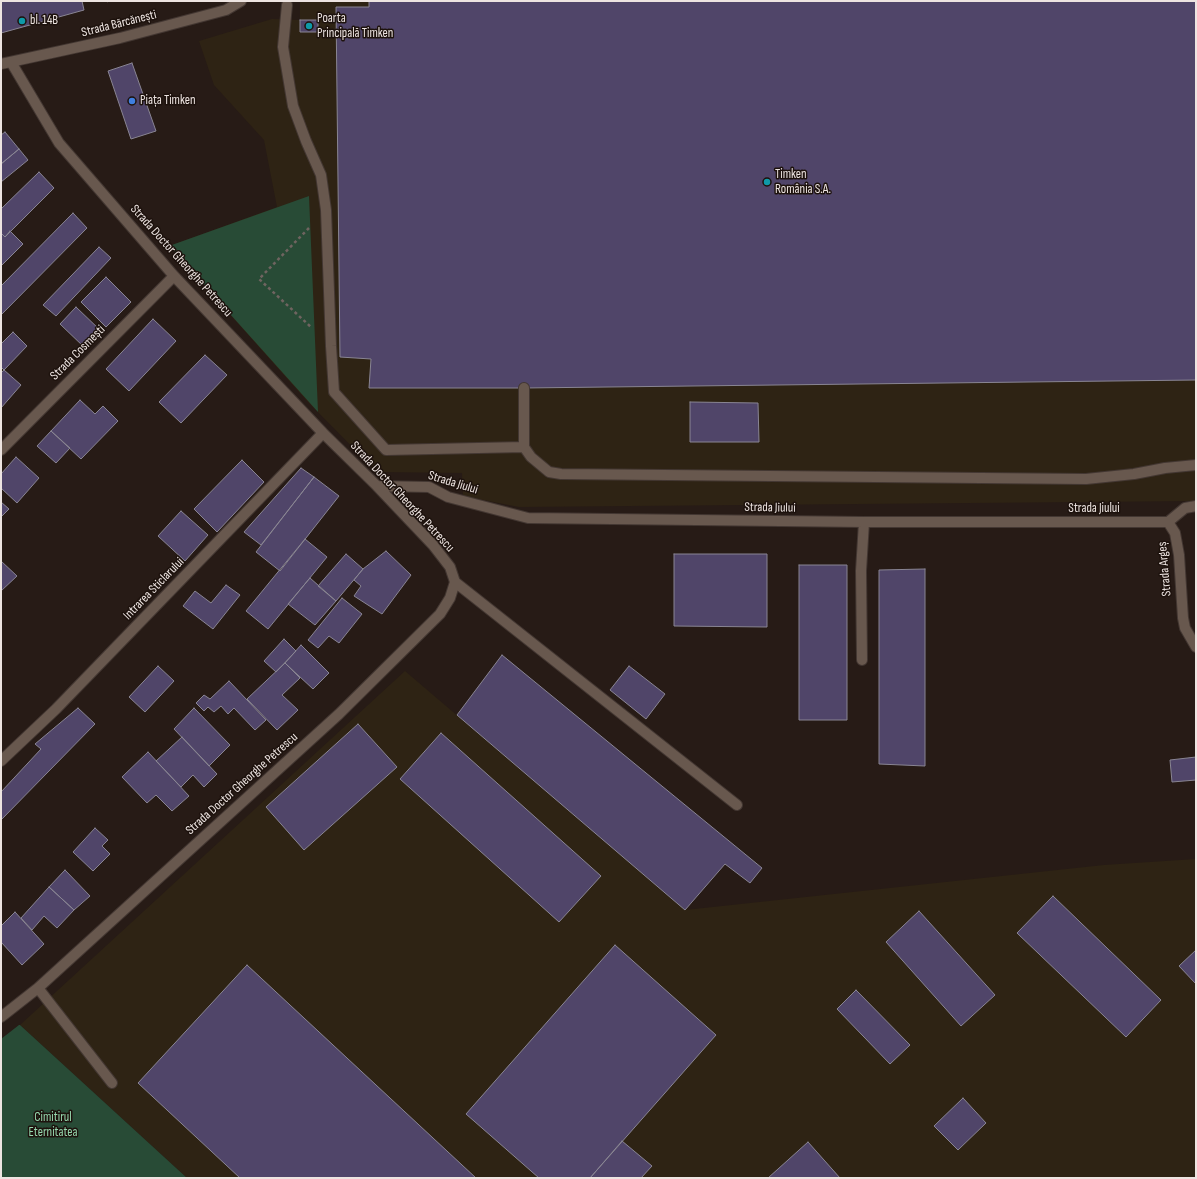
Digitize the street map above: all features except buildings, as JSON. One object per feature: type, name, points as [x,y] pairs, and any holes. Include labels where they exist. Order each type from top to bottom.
[{"type":"street","name":"Strada Bărcănești","points":[[6,63],[120,38],[226,10],[240,1]]},
{"type":"street","points":[[286,2],[283,47],[293,106],[321,175],[326,210],[334,392],[386,450],[524,447]]},
{"type":"street","name":"Strada Doctor Gheorghe Petrescu","points":[[1,1017],[38,988],[339,714],[440,614],[450,598],[455,582],[450,567],[433,545],[377,486],[323,433],[174,276],[59,143],[6,63]]},
{"type":"street","name":"Strada Cosmești","points":[[1,450],[174,276]]},
{"type":"street","points":[[524,388],[524,447],[531,457],[549,472],[561,474],[1086,479],[1196,465]]},
{"type":"street","name":"Intrarea Sticlarului","points":[[1,761],[56,709],[323,433]]},
{"type":"street","name":"Strada Jiului","points":[[377,486],[429,487],[448,496],[528,518],[864,522],[1168,522]]},
{"type":"street","points":[[1168,522],[1185,508],[1196,506]]},
{"type":"street","points":[[862,660],[861,571],[864,522]]},
{"type":"street","name":"Strada Argeș","points":[[1168,522],[1175,533],[1179,555],[1185,628],[1196,647]]},
{"type":"street","points":[[455,582],[737,805]]},
{"type":"street","points":[[38,988],[112,1083]]},
{"type":"path","points":[[326,210],[259,279],[331,346]]},
{"type":"shaded area","name":"Timken România S.A.","points":[[300,1],[1196,1],[1196,501],[519,507],[463,496],[462,473],[377,472],[307,401],[169,246],[277,207],[264,140],[214,85],[199,41],[272,19],[300,20]]},
{"type":"shaded area","points":[[405,671],[685,910],[1104,865],[1196,859],[1196,1178],[187,1178],[20,1025]]},
{"type":"green space","points":[[309,196],[318,412],[169,246]]},
{"type":"green space","name":"Cimitirul Eternitatea","points":[[19,1025],[187,1178],[1,1178],[1,1039]]},
{"type":"place","name":"bl. 14B","points":[[22,21]]},
{"type":"place","name":"Poarta Principală Timken","points":[[309,26]]},
{"type":"place","name":"Piața Timken","points":[[132,101]]},
{"type":"place","name":"Timken România S.A.","points":[[767,182]]}]
